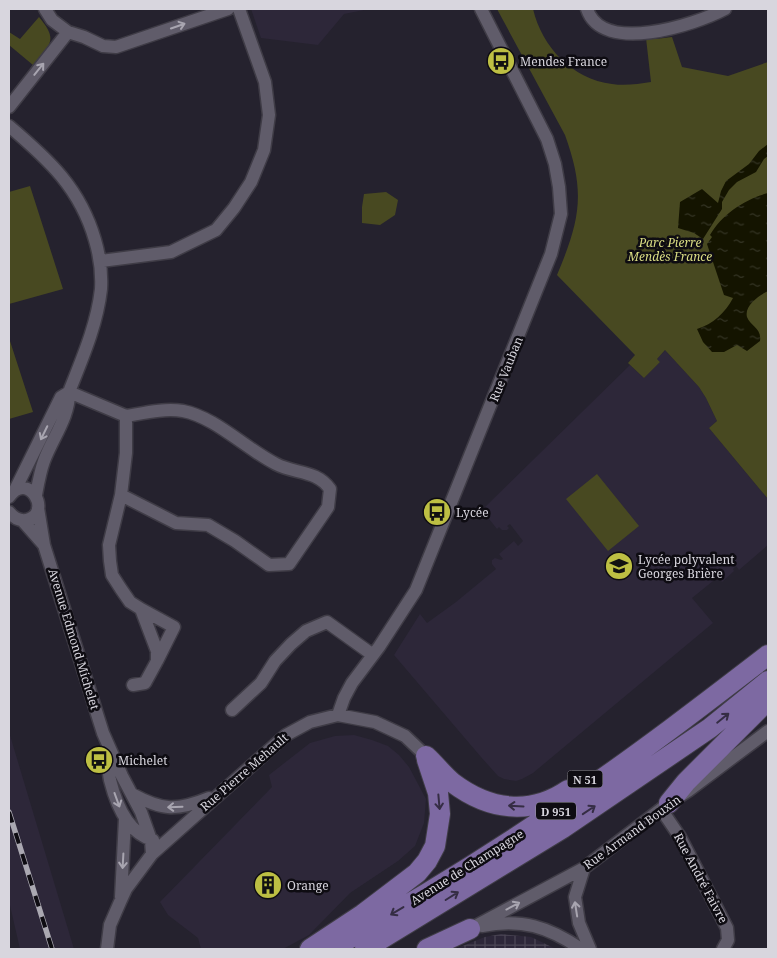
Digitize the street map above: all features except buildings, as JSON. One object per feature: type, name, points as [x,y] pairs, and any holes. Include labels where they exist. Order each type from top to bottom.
[{"type":"main road","name":"Avenue de Champagne","points":[[332,949],[441,884],[571,800],[768,654]]},
{"type":"main road","name":"N 51","points":[[426,756],[452,782],[472,795],[488,802],[529,807],[564,793],[738,678]]},
{"type":"main road","name":"Avenue de Champagne","points":[[365,949],[563,828],[710,728],[768,681]]},
{"type":"main road","points":[[665,806],[686,782],[768,700]]},
{"type":"main road","points":[[310,949],[410,879],[427,861],[435,846],[440,814],[438,793],[426,756]]},
{"type":"main road","points":[[427,949],[470,929]]},
{"type":"street","points":[[45,9],[52,20],[68,32],[103,46],[116,47],[228,9]]},
{"type":"street","points":[[101,260],[172,252],[216,230],[234,208],[251,182],[264,150],[269,115],[264,82],[239,9]]},
{"type":"street","name":"Rue Vauban","points":[[338,715],[352,683],[405,608],[425,571],[551,254],[561,214],[555,164],[547,140],[481,9]]},
{"type":"street","points":[[587,9],[594,21],[610,31],[625,33],[665,31],[711,16],[725,9]]},
{"type":"street","points":[[9,107],[68,32]]},
{"type":"street","points":[[9,126],[33,146],[62,176],[81,202],[92,228],[101,260],[101,290],[93,326],[69,392],[69,400],[64,416],[44,462],[36,495],[24,488],[11,493]]},
{"type":"street","points":[[69,392],[126,416],[152,411],[183,411],[211,422],[250,450],[278,466],[312,474],[325,481],[330,489],[328,507],[289,564],[269,565],[235,541],[208,526],[176,523],[121,495]]},
{"type":"street","points":[[11,493],[61,398],[69,392]]},
{"type":"street","points":[[126,416],[126,453],[121,495],[109,545],[112,575],[130,602],[174,627],[145,683],[133,685]]},
{"type":"street","name":"Avenue Edmond Michelet","points":[[36,495],[44,545],[103,734]]},
{"type":"street","points":[[13,516],[32,517],[38,508]]},
{"type":"street","name":"Avenue Edmond Michelet","points":[[13,516],[44,545]]},
{"type":"street","points":[[141,609],[157,651],[157,661]]},
{"type":"street","points":[[232,710],[261,683],[275,661],[292,644],[306,632],[327,622],[373,655]]},
{"type":"street","name":"Rue Pierre Mehault","points":[[120,902],[126,889],[152,854],[286,735],[310,722],[338,715],[375,722],[405,736],[426,756]]},
{"type":"street","name":"Rue Armand Bouxin","points":[[470,929],[584,868],[768,731]]},
{"type":"street","points":[[103,734],[141,812],[151,840],[152,854]]},
{"type":"street","points":[[103,734],[110,780],[125,819],[128,824],[145,838],[165,842]]},
{"type":"street","points":[[132,794],[146,802],[164,807],[179,808],[218,794]]},
{"type":"street","name":"Rue André Faivre","points":[[665,806],[727,928],[728,940],[723,949]]},
{"type":"street","points":[[107,949],[110,925],[120,902],[125,819]]},
{"type":"street","points":[[584,868],[574,897],[579,923],[590,949]]},
{"type":"street","points":[[470,929],[492,924],[515,922],[549,930],[581,949]]},
{"type":"shaded area","points":[[251,9],[369,9],[344,14],[318,45],[261,38]]},
{"type":"shaded area","name":"Lycée polyvalent Georges Brière","points":[[665,350],[699,387],[706,398],[717,421],[709,428],[768,499],[768,545],[739,570],[736,566],[733,569],[734,571],[722,582],[718,577],[692,598],[713,623],[533,773],[516,781],[504,779],[498,776],[481,757],[394,655],[420,614],[427,623],[496,569],[492,564],[492,560],[495,558],[503,559],[499,554],[514,541],[518,546],[523,541],[510,524],[507,526],[509,528],[507,530],[502,530],[499,527],[497,529],[482,510],[630,365],[644,378],[660,362],[657,359]]},
{"type":"shaded area","points":[[9,732],[74,949],[20,949],[9,901]]},
{"type":"shaded area","points":[[354,735],[388,746],[409,767],[426,799],[424,823],[415,846],[398,861],[350,893],[309,935],[283,949],[201,949],[198,938],[168,915],[160,902],[272,787],[269,775],[310,743],[335,736]]},
{"type":"shaded area","points":[[501,934],[531,937],[556,949],[455,949],[485,937]]},
{"type":"green space","name":"Parc Pierre Mendès France","points":[[497,9],[533,9],[537,23],[544,36],[551,48],[561,59],[584,76],[612,84],[627,85],[651,82],[646,38],[672,37],[682,67],[728,76],[768,62],[768,499],[709,428],[717,421],[706,398],[699,387],[665,350],[657,359],[660,362],[644,378],[628,363],[635,355],[557,275],[571,238],[578,206],[578,190],[572,155],[565,135]]},
{"type":"green space","points":[[39,17],[49,32],[50,42],[33,65],[9,45],[9,32],[20,39]]},
{"type":"green space","points":[[30,186],[63,289],[9,304],[9,192]]},
{"type":"green space","points":[[386,192],[398,200],[395,215],[380,225],[362,223],[364,194]]},
{"type":"green space","points":[[9,338],[33,412],[9,419]]},
{"type":"green space","points":[[597,474],[639,526],[608,551],[566,499]]},
{"type":"water","points":[[768,144],[768,156],[756,172],[737,182],[729,190],[722,202],[722,209],[703,239],[694,233],[678,228],[680,202],[702,189],[718,203],[726,181],[749,164],[759,151]]},
{"type":"water","points":[[768,193],[768,291],[753,301],[747,313],[747,317],[758,330],[760,341],[747,351],[737,345],[724,352],[712,352],[703,342],[697,329],[718,317],[733,298],[724,295],[707,244],[712,237],[710,235],[721,220],[735,208],[751,199]]},
{"type":"railway","points":[[9,812],[52,949]]},
{"type":"place","name":"Mendes France","points":[[501,61]]},
{"type":"place","name":"Lycée","points":[[437,512]]},
{"type":"place","name":"Lycée polyvalent Georges Brière","points":[[619,566]]},
{"type":"place","name":"Michelet","points":[[99,760]]},
{"type":"place","name":"Orange","points":[[268,885]]}]
